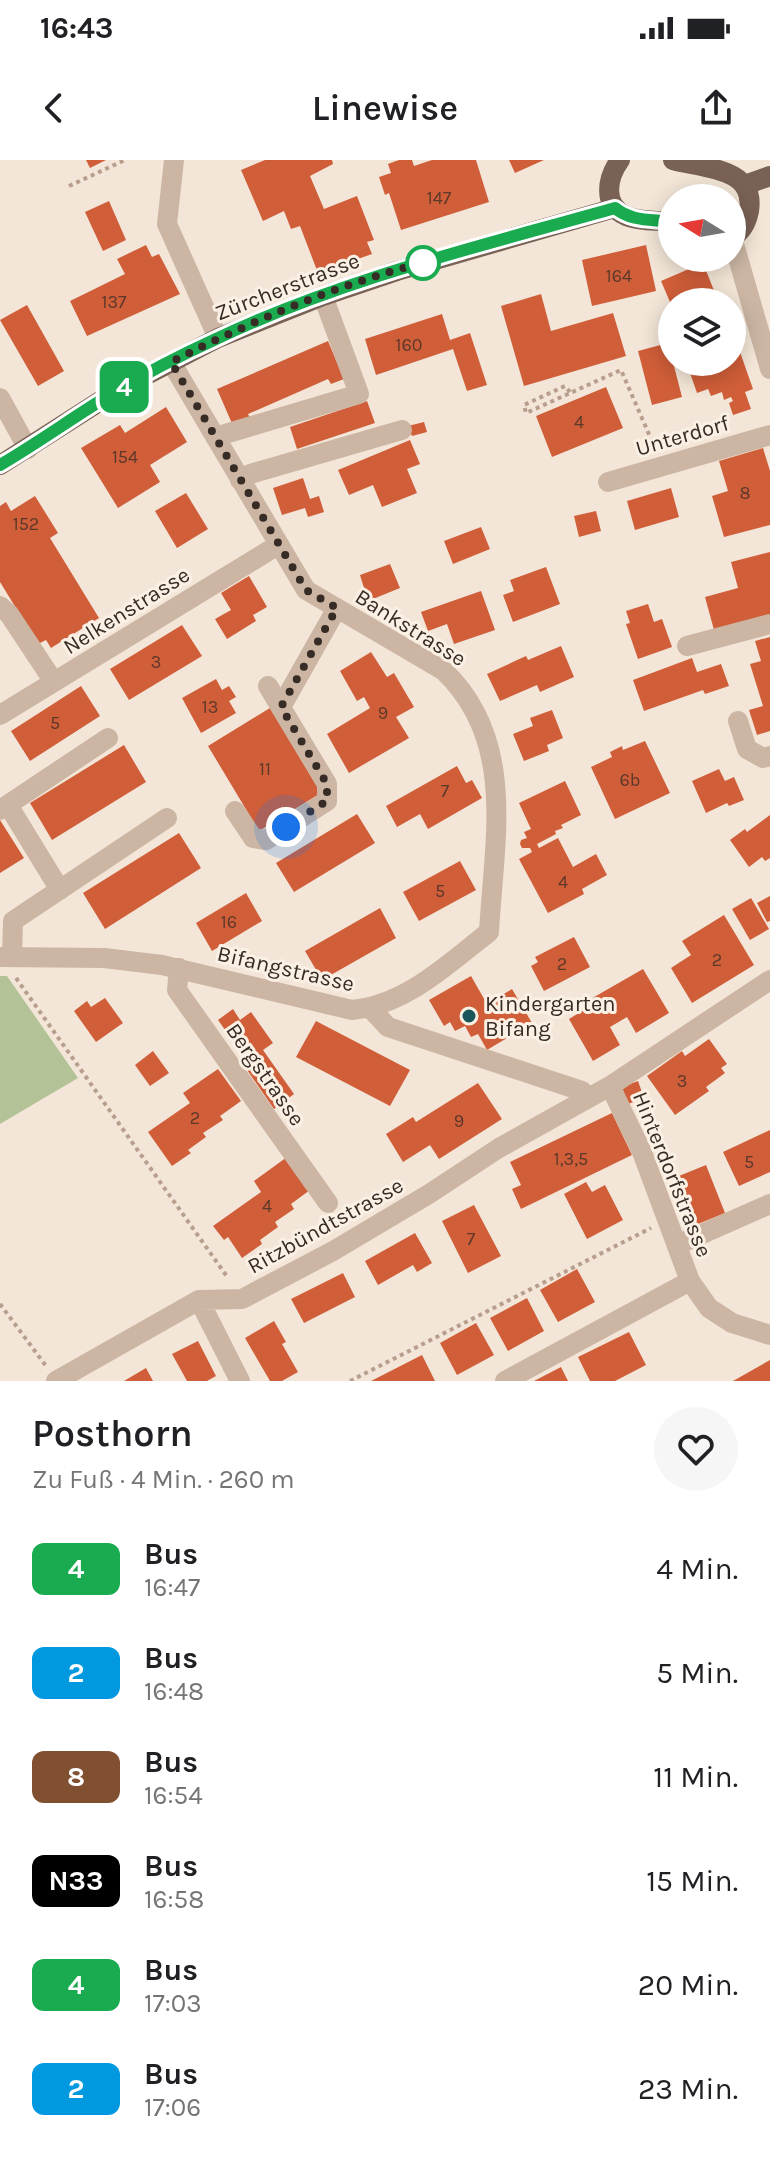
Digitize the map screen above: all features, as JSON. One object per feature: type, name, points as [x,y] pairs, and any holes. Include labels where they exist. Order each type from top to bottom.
[{"type":"main road","points":[[620,160],[615,167],[609,199],[625,216],[658,221]]},
{"type":"main road","points":[[673,160],[729,172],[744,184]]},
{"type":"main road","points":[[746,185],[770,176]]},
{"type":"main road","points":[[746,187],[750,196],[746,220]]},
{"type":"main road","name":"Zürcherstrasse","points":[[0,465],[116,391],[218,338],[323,296],[449,255],[615,208]]},
{"type":"street","points":[[174,160],[167,224],[218,338]]},
{"type":"street","points":[[742,272],[770,369]]},
{"type":"street","points":[[215,437],[359,394],[323,296]]},
{"type":"street","name":"Bankstrasse","points":[[171,362],[306,590],[444,671],[463,689],[491,748],[497,785],[489,932],[433,976],[390,1001],[370,1008]]},
{"type":"street","points":[[0,398],[28,449]]},
{"type":"street","points":[[240,480],[250,474],[402,430]]},
{"type":"street","name":"Unterdorf","points":[[608,482],[770,435]]},
{"type":"street","name":"Nelkenstrasse","points":[[0,715],[278,545]]},
{"type":"street","points":[[0,606],[9,614],[54,682]]},
{"type":"street","points":[[281,707],[337,608]]},
{"type":"street","points":[[687,646],[770,624]]},
{"type":"street","points":[[235,811],[253,838],[266,840],[327,801],[327,784],[268,686]]},
{"type":"street","points":[[738,721],[747,749],[763,758],[770,756]]},
{"type":"street","points":[[60,890],[4,808],[108,738]]},
{"type":"street","points":[[6,957],[13,921],[167,818]]},
{"type":"street","name":"Bifangstrasse","points":[[6,957],[104,958],[179,968],[331,1006],[352,1010],[370,1008],[388,1027],[582,1091],[587,1099]]},
{"type":"street","name":"Bergstrasse","points":[[179,968],[177,990],[328,1203]]},
{"type":"street","points":[[610,1086],[770,980]]},
{"type":"street","name":"Ritzbündtstrasse","points":[[56,1381],[199,1300],[242,1299],[333,1251],[499,1148],[610,1086]]},
{"type":"street","name":"Hinterdorfstrasse","points":[[610,1086],[642,1152],[690,1281],[709,1308],[720,1316],[770,1335]]},
{"type":"street","points":[[677,1245],[770,1204]]},
{"type":"street","name":"Hinterdorfstrasse","points":[[505,1381],[690,1281]]},
{"type":"street","points":[[199,1300],[240,1381]]},
{"type":"path","points":[[69,186],[125,160]]},
{"type":"path","points":[[570,392],[565,386],[524,405],[526,413],[621,370],[660,465]]},
{"type":"path","points":[[6,957],[13,973],[242,1299]]},
{"type":"path","points":[[350,1381],[668,1219]]},
{"type":"path","points":[[0,1304],[56,1381]]},
{"type":"green space","points":[[0,976],[7,976],[78,1078],[0,1124]]},
{"type":"building","points":[[86,160],[106,160],[90,168]]},
{"type":"building","points":[[265,160],[332,160],[333,164],[310,176],[324,209],[357,196],[374,240],[367,242],[372,254],[318,273],[300,226],[291,229],[284,211],[263,221],[241,170]]},
{"type":"building","points":[[412,160],[414,166],[432,160],[476,160],[489,202],[401,230],[389,193],[385,195],[379,177],[391,173],[388,164]]},
{"type":"building","points":[[509,160],[544,160],[515,173]]},
{"type":"building","points":[[109,201],[126,240],[103,251],[85,212]]},
{"type":"building","points":[[146,245],[152,257],[159,254],[180,294],[87,336],[70,301],[125,274],[117,259]]},
{"type":"building","points":[[646,245],[656,291],[592,306],[582,260]]},
{"type":"building","points":[[682,272],[707,272],[713,288],[664,288],[661,281]]},
{"type":"building","points":[[541,294],[551,331],[613,313],[626,356],[524,386],[501,306]]},
{"type":"building","points":[[27,305],[64,371],[38,386],[0,320]]},
{"type":"building","points":[[442,314],[450,340],[470,333],[487,385],[467,391],[453,349],[376,375],[365,339]]},
{"type":"building","points":[[328,341],[344,379],[331,384],[328,379],[248,414],[251,420],[234,428],[217,389]]},
{"type":"building","points":[[658,346],[658,376],[677,376],[682,397],[652,405],[638,351]]},
{"type":"building","points":[[746,369],[753,389],[745,392],[751,409],[733,415],[729,403],[733,401],[731,397],[724,400],[722,392],[711,396],[708,389],[697,393],[691,376],[746,376]]},
{"type":"building","points":[[606,387],[623,428],[552,457],[536,416]]},
{"type":"building","points":[[367,401],[375,423],[297,449],[290,427]]},
{"type":"building","points":[[166,407],[187,442],[150,465],[160,482],[118,508],[81,448],[120,425],[125,433]]},
{"type":"building","points":[[424,422],[427,432],[412,436],[408,426]]},
{"type":"building","points":[[410,440],[420,464],[407,469],[417,493],[382,507],[373,485],[349,495],[338,470]]},
{"type":"building","points":[[763,448],[770,471],[770,525],[724,537],[712,496],[728,491],[719,461]]},
{"type":"building","points":[[303,478],[310,499],[319,496],[324,512],[308,517],[305,508],[282,515],[273,488]]},
{"type":"building","points":[[671,488],[679,517],[635,530],[627,501]]},
{"type":"building","points":[[186,493],[208,529],[177,548],[155,511]]},
{"type":"building","points":[[35,496],[58,533],[50,538],[99,618],[51,648],[46,640],[38,644],[0,582],[0,506],[6,502],[11,511]]},
{"type":"building","points":[[596,511],[601,531],[579,537],[574,516]]},
{"type":"building","points":[[481,527],[490,549],[453,564],[444,541]]},
{"type":"building","points":[[770,552],[770,623],[714,630],[705,597],[738,588],[731,562]]},
{"type":"building","points":[[390,564],[400,588],[368,601],[360,575]]},
{"type":"building","points":[[546,567],[560,604],[513,622],[503,595],[514,591],[510,580]]},
{"type":"building","points":[[249,576],[267,607],[253,615],[256,621],[227,639],[215,619],[231,610],[221,593]]},
{"type":"building","points":[[481,591],[495,630],[454,644],[447,624],[428,631],[421,612]]},
{"type":"building","points":[[648,604],[654,622],[662,619],[672,647],[638,659],[626,624],[630,623],[626,611]]},
{"type":"building","points":[[182,625],[202,656],[129,700],[110,669]]},
{"type":"building","points":[[770,637],[770,731],[757,735],[749,710],[763,706],[750,664],[761,661],[755,641]]},
{"type":"building","points":[[561,646],[574,677],[540,692],[537,685],[500,701],[487,674],[526,656],[528,660]]},
{"type":"building","points":[[371,652],[387,677],[394,673],[414,707],[396,717],[409,738],[349,773],[327,734],[370,708],[364,697],[357,701],[340,671]]},
{"type":"building","points":[[692,658],[697,672],[721,664],[729,686],[705,694],[703,690],[644,711],[633,680]]},
{"type":"building","points":[[216,679],[222,690],[229,686],[236,697],[229,701],[236,713],[201,733],[182,698]]},
{"type":"building","points":[[81,686],[100,716],[30,761],[11,731]]},
{"type":"building","points":[[270,708],[321,793],[259,831],[208,746]]},
{"type":"building","points":[[552,710],[563,738],[547,745],[549,751],[524,761],[513,734],[533,726],[530,718]]},
{"type":"building","points":[[645,741],[670,793],[615,819],[591,767],[612,757],[610,752],[622,746],[623,750]]},
{"type":"building","points":[[124,745],[146,782],[52,840],[30,803]]},
{"type":"building","points":[[457,766],[466,783],[472,780],[482,798],[428,829],[420,814],[397,827],[386,806]]},
{"type":"building","points":[[719,769],[725,781],[734,777],[744,800],[729,806],[727,803],[706,813],[692,781]]},
{"type":"building","points":[[565,781],[581,815],[561,825],[563,828],[555,831],[556,834],[537,844],[539,848],[558,838],[573,867],[596,854],[607,875],[582,889],[584,894],[548,913],[519,859],[532,852],[520,844],[527,838],[524,832],[531,829],[519,803]]},
{"type":"building","points":[[357,814],[375,843],[294,892],[276,863]]},
{"type":"building","points":[[770,815],[770,858],[765,861],[762,857],[749,867],[730,840]]},
{"type":"building","points":[[0,820],[24,858],[0,873]]},
{"type":"building","points":[[179,833],[201,868],[105,929],[83,893]]},
{"type":"building","points":[[460,861],[476,890],[419,921],[403,892]]},
{"type":"building","points":[[246,893],[262,921],[212,951],[196,923]]},
{"type":"building","points":[[770,896],[770,921],[767,922],[757,903]]},
{"type":"building","points":[[751,898],[769,929],[750,940],[732,909]]},
{"type":"building","points":[[380,908],[396,938],[322,980],[305,951]]},
{"type":"building","points":[[724,915],[754,965],[692,1003],[671,968],[691,955],[682,941]]},
{"type":"building","points":[[574,937],[590,967],[544,991],[531,966],[538,962],[535,957]]},
{"type":"building","points":[[643,969],[669,1013],[636,1033],[627,1017],[610,1027],[620,1045],[593,1061],[569,1019],[592,1005],[589,1000]]},
{"type":"building","points":[[471,976],[487,1004],[512,989],[532,1023],[487,1050],[478,1034],[471,1037],[465,1026],[455,1031],[450,1022],[444,1026],[429,1000]]},
{"type":"building","points":[[105,998],[123,1023],[96,1042],[74,1011],[87,1001],[91,1007]]},
{"type":"building","points":[[233,1009],[240,1020],[251,1012],[273,1043],[263,1050],[294,1094],[274,1109],[245,1067],[249,1064],[218,1020]]},
{"type":"building","points":[[316,1021],[410,1070],[390,1106],[296,1057]]},
{"type":"building","points":[[709,1039],[727,1064],[721,1068],[725,1073],[706,1087],[709,1091],[675,1115],[647,1076],[682,1051],[685,1056]]},
{"type":"building","points":[[153,1051],[169,1073],[150,1086],[135,1065]]},
{"type":"building","points":[[218,1069],[241,1101],[220,1116],[223,1120],[203,1133],[206,1137],[188,1150],[191,1153],[172,1166],[148,1132],[190,1103],[183,1093]]},
{"type":"building","points":[[638,1081],[644,1098],[628,1104],[622,1087]]},
{"type":"building","points":[[478,1083],[502,1119],[439,1159],[430,1145],[403,1162],[386,1134],[413,1117],[416,1122]]},
{"type":"building","points":[[612,1113],[632,1155],[521,1209],[512,1189],[521,1185],[510,1162]]},
{"type":"building","points":[[770,1130],[770,1172],[739,1186],[723,1152]]},
{"type":"building","points":[[287,1157],[310,1190],[291,1204],[294,1209],[275,1222],[278,1227],[260,1240],[262,1244],[242,1258],[228,1237],[224,1240],[213,1226],[261,1192],[254,1181]]},
{"type":"building","points":[[706,1165],[725,1213],[693,1226],[674,1178]]},
{"type":"building","points":[[586,1182],[592,1192],[605,1185],[623,1220],[587,1239],[564,1194]]},
{"type":"building","points":[[474,1205],[501,1256],[468,1273],[442,1221]]},
{"type":"building","points":[[415,1233],[432,1263],[417,1272],[413,1265],[378,1285],[365,1261]]},
{"type":"building","points":[[577,1269],[595,1302],[558,1322],[540,1290]]},
{"type":"building","points":[[343,1273],[355,1297],[304,1323],[291,1299]]},
{"type":"building","points":[[527,1298],[544,1331],[508,1351],[490,1318]]},
{"type":"building","points":[[274,1321],[286,1342],[282,1344],[298,1372],[282,1381],[270,1381],[245,1338]]},
{"type":"building","points":[[476,1323],[494,1355],[457,1375],[440,1343]]},
{"type":"building","points":[[629,1332],[646,1365],[615,1381],[590,1381],[578,1357]]},
{"type":"building","points":[[198,1341],[216,1376],[207,1381],[187,1381],[172,1354]]},
{"type":"building","points":[[422,1355],[435,1381],[371,1381]]},
{"type":"building","points":[[770,1360],[770,1381],[733,1381]]},
{"type":"building","points":[[561,1367],[568,1381],[534,1381]]},
{"type":"building","points":[[146,1368],[153,1381],[124,1381]]},
{"type":"bus line","name":"4","points":[[0,465],[116,391],[171,362],[218,338],[323,296],[481,245],[615,208],[625,216],[658,221]]},
{"type":"place","name":"Kindergarten Bifang","points":[[469,1016]]},
{"type":"route","points":[[286,827],[327,801],[327,784],[281,707],[337,608],[306,590],[171,362],[218,338],[323,296],[423,263]]}]
